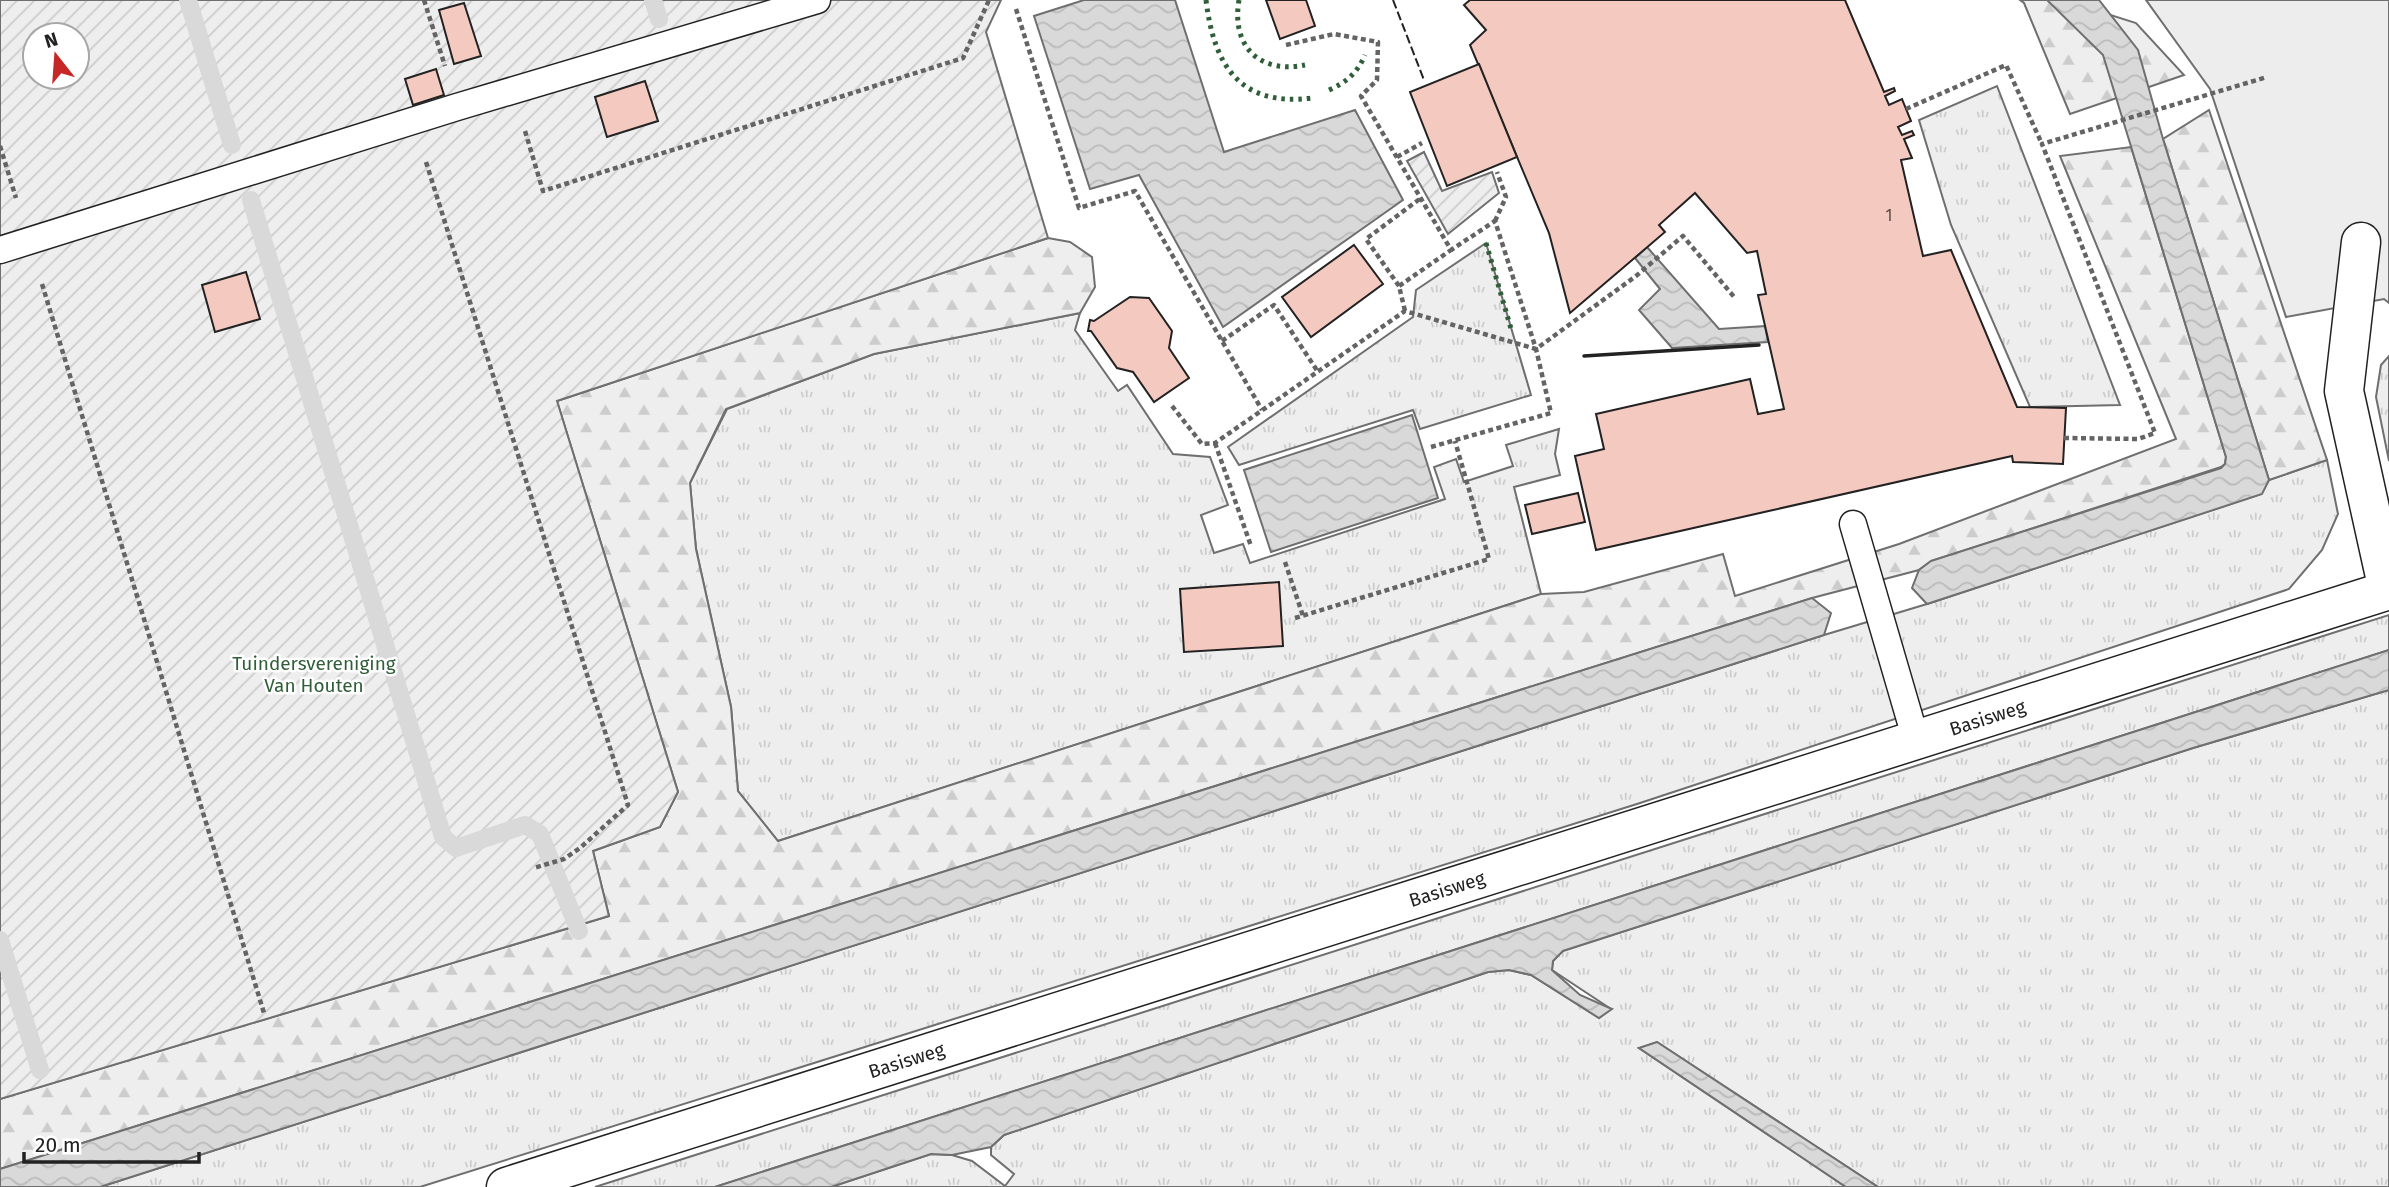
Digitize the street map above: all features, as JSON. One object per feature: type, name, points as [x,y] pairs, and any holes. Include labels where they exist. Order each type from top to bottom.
[{"type":"street","points":[[2361,242],[2344,391],[2388,590]]},
{"type":"street","name":"Basisweg","points":[[506,1187],[2388,590]]},
{"type":"lane","points":[[0,250],[457,107],[817,0]]},
{"type":"lane","points":[[1853,524],[1916,740]]},
{"type":"path","points":[[424,0],[457,107]]},
{"type":"path","points":[[513,90],[543,191],[963,58],[989,0]]},
{"type":"path","points":[[1016,9],[1079,208],[1135,191],[1262,410]]},
{"type":"path","points":[[1286,45],[1334,34],[1378,42],[1377,80],[1361,96],[1451,250]]},
{"type":"path","points":[[1906,110],[2006,65],[2042,144],[2155,433],[2138,439],[2064,438]]},
{"type":"path","points":[[2042,144],[2267,77]]},
{"type":"path","points":[[413,121],[628,805],[564,859],[534,868]]},
{"type":"path","points":[[1397,157],[1422,143]]},
{"type":"path","points":[[0,146],[264,1013]]},
{"type":"path","points":[[1399,286],[1495,221],[1506,197],[1497,172]]},
{"type":"path","points":[[1405,311],[1399,286],[1366,239],[1421,198]]},
{"type":"path","points":[[1431,447],[1551,413],[1536,349],[1495,221]]},
{"type":"path","points":[[1536,349],[1684,236],[1735,298]]},
{"type":"path","points":[[1222,341],[1274,305],[1318,372]]},
{"type":"path","points":[[1405,311],[1536,349]]},
{"type":"path","points":[[1172,406],[1202,444],[1215,443],[1405,311]]},
{"type":"path","points":[[1295,618],[1489,559],[1455,441]]},
{"type":"path","points":[[1215,443],[1251,546]]},
{"type":"path","points":[[1284,562],[1303,616]]},
{"type":"green space","name":"Tuindersvereniging Van Houten","points":[[0,0],[1001,0],[986,32],[1048,238],[557,401],[678,792],[660,827],[593,851],[609,916],[0,1099]]},
{"type":"green space","points":[[2020,0],[2077,0],[2082,6],[2136,23],[2184,75],[2070,114],[2024,3]]},
{"type":"green space","points":[[1997,86],[2120,405],[2030,407],[1951,225],[1919,120]]},
{"type":"green space","points":[[2209,110],[2327,460],[2269,480],[2163,139]]},
{"type":"green space","points":[[2131,147],[2226,457],[2225,464],[2221,467],[1932,561],[1919,570],[1812,598],[0,1169],[0,1099],[609,916],[593,851],[660,827],[678,792],[557,401],[1048,238],[1070,242],[1092,257],[1095,287],[1080,313],[874,354],[726,409],[690,483],[696,549],[731,707],[738,791],[778,841],[1541,594],[1584,592],[1723,554],[1735,596],[1899,544],[2176,439],[2060,156]]},
{"type":"green space","points":[[1424,152],[1442,191],[1492,172],[1499,193],[1448,234],[1407,161]]},
{"type":"green space","points":[[1486,243],[1531,395],[1420,429],[1413,410],[1239,465],[1228,447],[1413,317],[1416,290]]},
{"type":"green space","points":[[1080,313],[1075,330],[1118,391],[1127,385],[1173,454],[1210,457],[1228,505],[1201,515],[1214,553],[1243,544],[1250,563],[1445,499],[1434,467],[1456,459],[1464,482],[1513,466],[1506,445],[1559,429],[1555,454],[1560,475],[1514,487],[1541,594],[778,841],[738,791],[731,707],[696,549],[690,483],[727,409],[874,354]]},
{"type":"green space","points":[[2389,356],[2389,461],[2376,397],[2381,365]]},
{"type":"green space","points":[[2327,460],[2338,514],[2322,550],[2289,589],[1637,804],[420,1187],[100,1187],[1927,604],[2261,494],[2269,480]]},
{"type":"green space","points":[[2389,615],[2389,650],[715,1187],[595,1187]]},
{"type":"green space","points":[[2389,690],[2389,1187],[1878,1187],[1657,1042],[1639,1048],[1846,1187],[831,1187],[931,1154],[952,1155],[972,1161],[1005,1186],[1014,1174],[991,1155],[991,1147],[1004,1135],[1488,972],[1509,970],[1531,975],[1599,1018],[1611,1009],[1552,970],[1553,961],[1562,951],[2193,748]]},
{"type":"shaded area","points":[[2146,0],[2389,0],[2389,303],[2384,299],[2286,317],[2210,89]]},
{"type":"water","points":[[1084,0],[1175,0],[1224,152],[1355,110],[1403,200],[1223,327],[1139,175],[1090,189],[1034,16]]},
{"type":"water","points":[[2047,0],[2099,0],[2138,50],[2269,480],[2262,494],[1927,604],[1912,588],[1919,570],[1931,561],[2221,468],[2225,464],[2226,457],[2103,55]]},
{"type":"water","points":[[1647,247],[1719,329],[1765,326],[1768,342],[1672,348],[1639,310],[1660,289],[1635,258]]},
{"type":"water","points":[[1412,415],[1438,498],[1271,552],[1244,470]]},
{"type":"water","points":[[1812,598],[1831,613],[1824,635],[100,1187],[0,1187],[0,1169]]},
{"type":"water","points":[[2389,650],[2389,690],[2193,748],[1563,951],[1553,961],[1552,970],[1580,995],[1612,1009],[1599,1018],[1531,975],[1509,970],[1488,972],[1004,1135],[991,1147],[952,1155],[931,1154],[831,1187],[715,1187]]},
{"type":"water","points":[[1657,1042],[1878,1187],[1846,1187],[1639,1048]]},
{"type":"building","points":[[1266,0],[1306,0],[1315,26],[1280,39]]},
{"type":"building","points":[[1470,0],[1845,0],[1884,92],[1894,88],[1895,91],[1885,96],[1889,105],[1902,99],[1911,121],[1898,127],[1902,135],[1912,131],[1914,135],[1904,139],[1912,158],[1901,160],[1923,256],[1951,250],[2017,407],[2066,408],[2063,464],[2013,462],[2012,456],[1596,550],[1575,456],[1604,449],[1596,414],[1750,379],[1758,414],[1784,409],[1758,295],[1766,294],[1757,251],[1747,253],[1695,193],[1659,225],[1665,232],[1570,313],[1549,233],[1470,45],[1486,30],[1464,5]]},
{"type":"building","points":[[464,3],[481,56],[454,64],[439,10]]},
{"type":"building","points":[[1479,64],[1517,157],[1447,186],[1410,92]]},
{"type":"building","points":[[436,69],[444,95],[413,105],[405,79]]},
{"type":"building","points":[[645,81],[658,121],[607,137],[595,97]]},
{"type":"building","points":[[1354,245],[1383,284],[1311,337],[1282,297]]},
{"type":"building","points":[[246,272],[260,319],[215,332],[202,285]]},
{"type":"building","points":[[1130,297],[1149,298],[1172,331],[1169,348],[1189,378],[1154,402],[1133,372],[1117,368],[1091,331],[1088,331],[1090,320],[1094,321]]},
{"type":"building","points":[[1578,493],[1585,522],[1532,534],[1525,505]]},
{"type":"building","points":[[1279,582],[1283,646],[1184,652],[1180,589]]},
{"type":"waterway","points":[[188,0],[232,145]]},
{"type":"waterway","points":[[653,0],[659,19]]},
{"type":"waterway","points":[[251,200],[443,837],[456,848],[525,825],[540,834],[579,931]]},
{"type":"waterway","points":[[0,940],[40,1070]]},
{"type":"hedge","points":[[1206,0],[1216,44],[1235,77],[1266,96],[1312,98]]},
{"type":"hedge","points":[[1239,0],[1240,31],[1252,54],[1275,65],[1305,65]]},
{"type":"hedge","points":[[1329,90],[1351,76],[1365,55]]},
{"type":"hedge","points":[[1486,243],[1512,332]]},
{"type":"fence","points":[[1393,0],[1424,80]]},
{"type":"wall","points":[[1584,356],[1759,345]]}]
